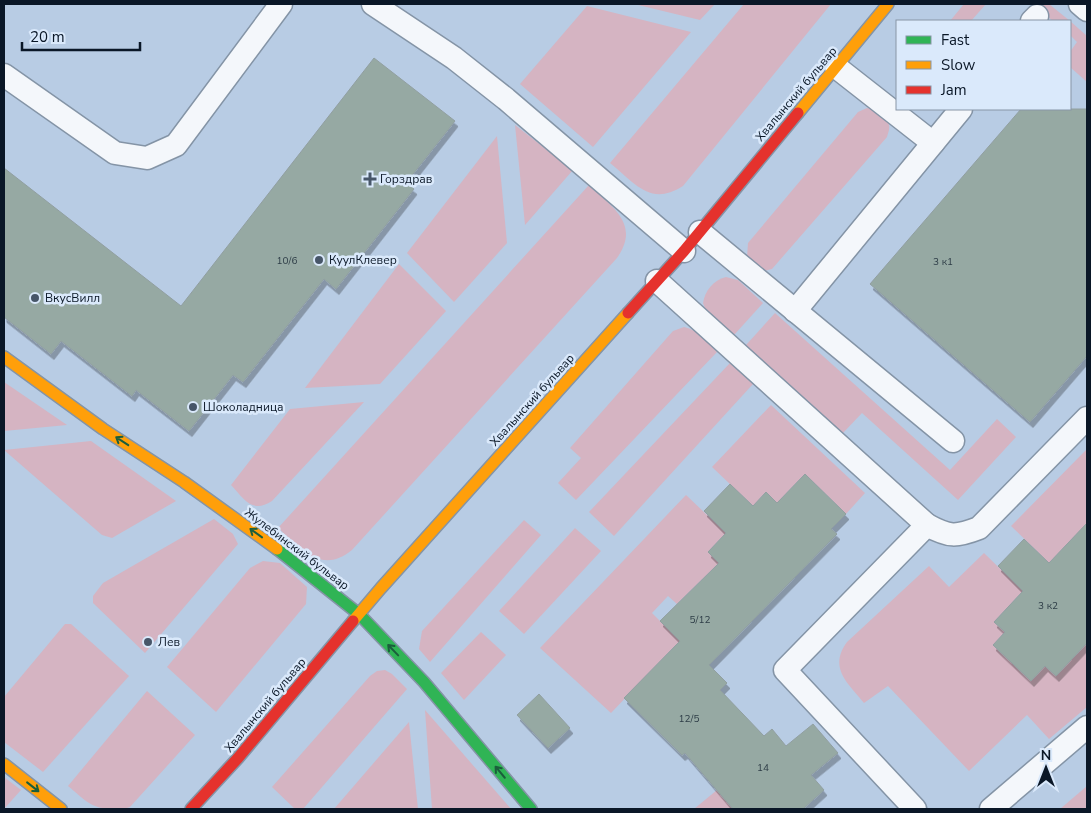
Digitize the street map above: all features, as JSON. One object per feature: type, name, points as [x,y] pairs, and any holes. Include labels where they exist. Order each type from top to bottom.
[{"type":"street","name":"Хвалынский бульвар","points":[[191,809],[238,758],[381,588],[684,251],[888,4]]},
{"type":"street","name":"Жулебинский бульвар","points":[[4,357],[104,429],[184,482],[258,535],[360,615],[424,682],[531,809]]},
{"type":"street","points":[[4,764],[61,809]]},
{"type":"lane","points":[[4,75],[115,153],[147,158],[176,145],[282,4]]},
{"type":"lane","points":[[373,4],[454,58],[499,93],[684,251]]},
{"type":"lane","points":[[836,67],[933,143]]},
{"type":"lane","points":[[795,311],[960,110]]},
{"type":"lane","points":[[700,232],[953,440]]},
{"type":"lane","points":[[657,281],[927,525],[943,534],[962,534],[980,528],[1087,418]]},
{"type":"lane","points":[[915,809],[785,670],[927,525]]},
{"type":"lane","points":[[991,809],[1087,727]]},
{"type":"shaded area","points":[[634,4],[715,4],[700,20]]},
{"type":"shaded area","points":[[744,4],[831,4],[683,186],[671,192],[661,194],[652,193],[635,185],[610,163]]},
{"type":"shaded area","points":[[964,4],[986,4],[972,20],[951,20]]},
{"type":"shaded area","points":[[1032,4],[1049,4],[1069,20],[1052,20]]},
{"type":"shaded area","points":[[587,6],[691,32],[593,147],[520,84]]},
{"type":"shaded area","points":[[1071,22],[1087,36],[1087,82],[1071,68],[1071,51],[1077,42],[1071,36]]},
{"type":"shaded area","points":[[867,108],[880,114],[888,122],[887,137],[772,269],[764,271],[747,257],[748,243],[858,112]]},
{"type":"shaded area","points":[[515,125],[573,170],[525,225]]},
{"type":"shaded area","points":[[497,136],[507,243],[454,302],[407,253]]},
{"type":"shaded area","points":[[589,185],[614,209],[621,217],[625,226],[624,246],[617,258],[352,550],[341,557],[321,560],[295,544],[278,528]]},
{"type":"shaded area","points":[[399,264],[446,311],[380,384],[305,388]]},
{"type":"shaded area","points":[[726,277],[738,280],[763,303],[734,335],[707,313],[703,303],[710,287],[721,278]]},
{"type":"shaded area","points":[[775,313],[950,470],[997,419],[1016,437],[958,500],[862,413],[843,433],[746,345]]},
{"type":"shaded area","points":[[684,327],[706,340],[717,352],[576,500],[558,483],[581,458],[570,448],[673,331]]},
{"type":"shaded area","points":[[730,363],[753,384],[614,536],[589,512]]},
{"type":"shaded area","points":[[4,382],[67,425],[4,431]]},
{"type":"shaded area","points":[[364,402],[272,501],[265,505],[254,505],[244,500],[231,485],[290,409]]},
{"type":"shaded area","points":[[771,405],[865,493],[846,514],[805,474],[777,503],[766,492],[753,506],[712,467]]},
{"type":"shaded area","points":[[91,441],[176,501],[112,538],[102,535],[4,450]]},
{"type":"shaded area","points":[[1087,449],[1087,544],[1077,534],[1049,563],[1011,526]]},
{"type":"shaded area","points":[[686,495],[726,533],[708,552],[719,563],[677,604],[668,596],[652,613],[687,648],[674,647],[611,713],[540,648]]},
{"type":"shaded area","points":[[214,519],[233,534],[238,544],[145,653],[93,603],[93,596],[103,583]]},
{"type":"shaded area","points":[[524,520],[541,535],[430,662],[419,649],[422,631]]},
{"type":"shaded area","points":[[575,528],[601,551],[524,634],[499,611]]},
{"type":"shaded area","points":[[984,553],[1023,591],[994,622],[1005,632],[993,645],[1031,681],[1045,666],[1056,676],[1087,643],[1087,707],[1049,739],[1027,715],[969,771],[888,686],[864,703],[842,675],[839,660],[847,642],[929,566],[949,587]]},
{"type":"shaded area","points":[[263,561],[280,563],[307,587],[306,604],[216,712],[167,667],[250,568]]},
{"type":"shaded area","points":[[65,624],[71,624],[129,676],[43,772],[4,742],[4,697]]},
{"type":"shaded area","points":[[481,632],[506,655],[464,700],[441,673]]},
{"type":"shaded area","points":[[385,670],[392,674],[407,689],[303,809],[295,809],[272,787],[370,676],[377,671]]},
{"type":"shaded area","points":[[147,691],[195,735],[130,807],[106,809],[94,805],[68,786]]},
{"type":"shaded area","points":[[425,710],[511,809],[432,809]]},
{"type":"shaded area","points":[[409,722],[418,809],[334,809]]},
{"type":"shaded area","points":[[4,777],[21,790],[4,809]]},
{"type":"shaded area","points":[[1087,786],[1087,809],[1060,809]]},
{"type":"shaded area","points":[[717,790],[733,809],[694,809]]},
{"type":"building","points":[[374,58],[455,121],[406,183],[414,189],[336,289],[324,279],[243,382],[233,375],[189,431],[136,390],[132,396],[61,341],[51,354],[4,317],[4,168],[181,306]]},
{"type":"building","points":[[1087,109],[1087,356],[1030,422],[870,284],[1020,110]]},
{"type":"building","points":[[805,474],[846,514],[831,529],[837,534],[709,665],[727,683],[720,690],[764,736],[772,729],[786,746],[813,724],[838,753],[811,775],[824,790],[803,809],[733,809],[685,753],[682,755],[624,698],[680,641],[660,621],[719,563],[708,552],[726,533],[704,511],[730,484],[753,506],[766,492],[777,503]]},
{"type":"building","points":[[1087,523],[1087,643],[1056,676],[1045,666],[1031,681],[993,645],[1005,632],[994,622],[1023,591],[998,566],[1024,539],[1049,563]]},
{"type":"building","points":[[539,694],[570,728],[548,748],[517,715]]},
{"type":"traffic: fast","points":[[277,549],[360,615],[424,682],[531,809]]},
{"type":"traffic: slow","points":[[798,113],[888,4]]},
{"type":"traffic: slow","points":[[353,621],[628,313]]},
{"type":"traffic: slow","points":[[4,357],[103,429],[184,482],[277,549]]},
{"type":"traffic: slow","points":[[4,764],[61,809]]},
{"type":"traffic: jam","points":[[628,313],[684,251],[798,113]]},
{"type":"traffic: jam","points":[[191,809],[238,758],[353,621]]},
{"type":"place","name":"Горздрав","points":[[370,179]]},
{"type":"place","name":"КуулКлевер","points":[[319,260]]},
{"type":"place","name":"ВкусВилл","points":[[35,298]]},
{"type":"place","name":"Шоколадница","points":[[193,407]]},
{"type":"place","name":"Лев","points":[[148,642]]}]
